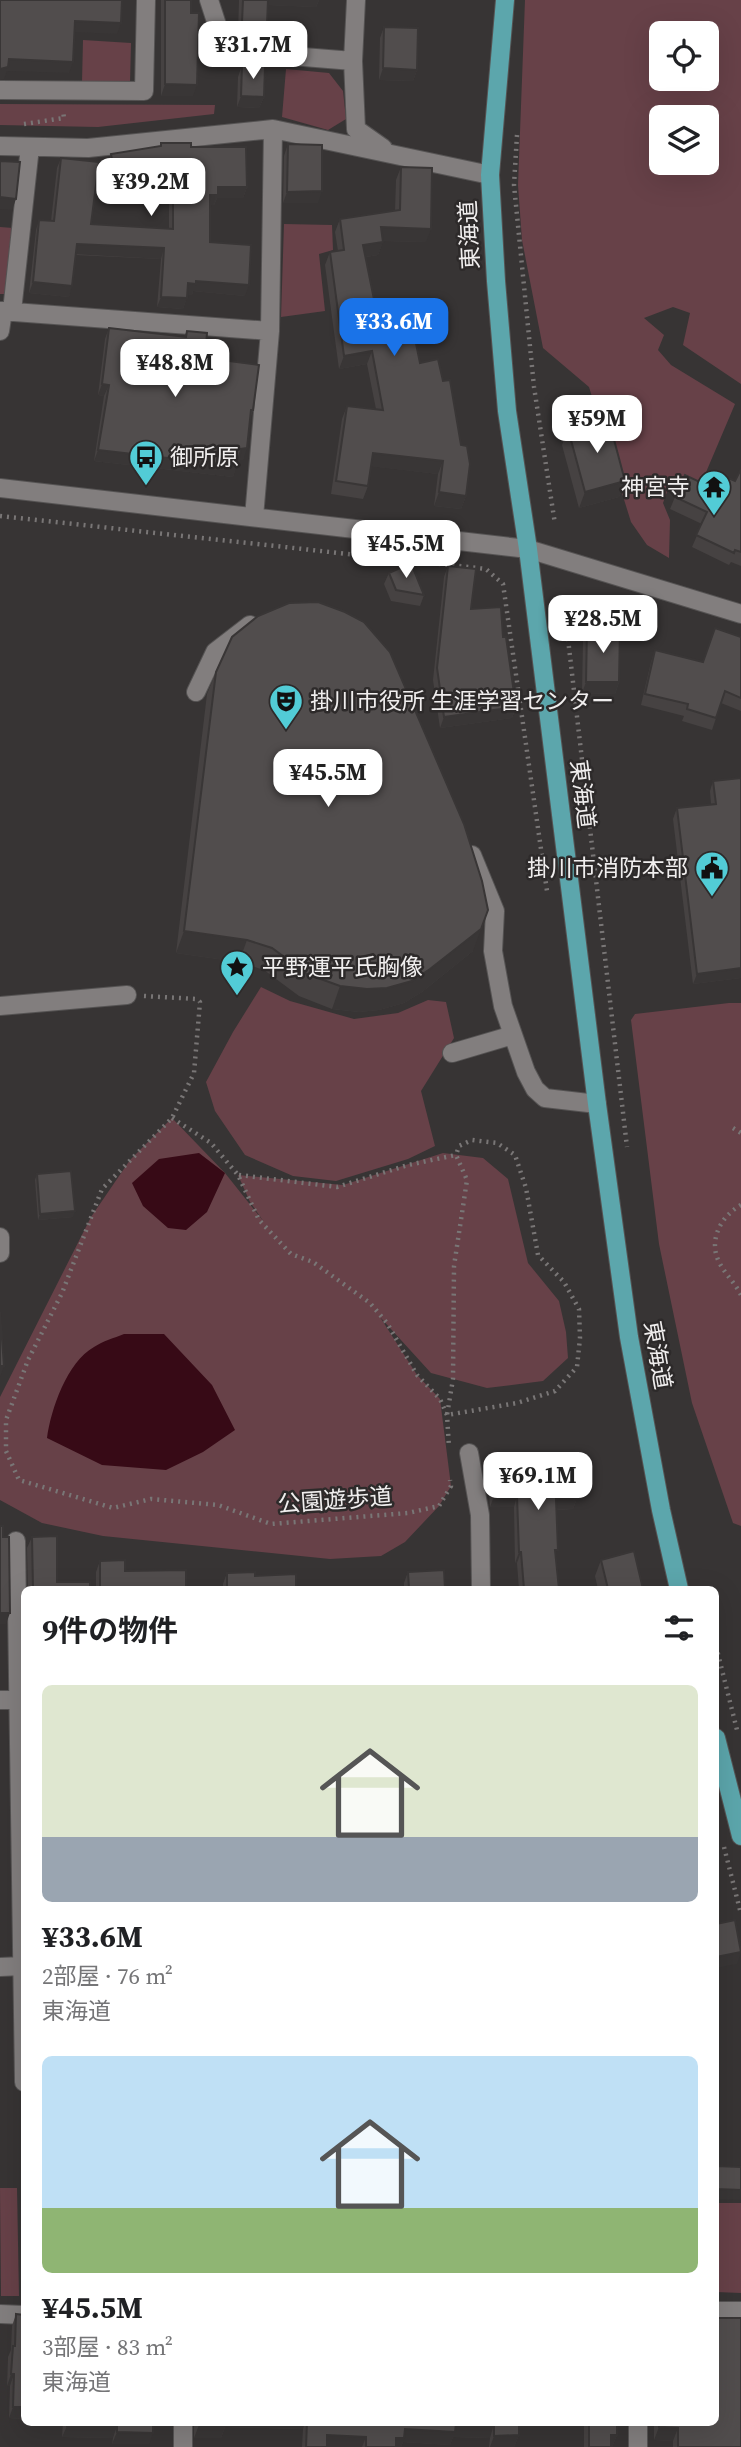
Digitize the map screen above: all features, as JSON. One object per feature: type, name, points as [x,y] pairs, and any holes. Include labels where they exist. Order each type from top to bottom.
[{"type":"main road","name":"東海道","points":[[505,0],[490,175],[507,411],[528,549],[597,1104],[629,1337],[661,1510],[679,1586]]},
{"type":"main road","points":[[719,1750],[741,1836]]},
{"type":"street","points":[[0,90],[144,91],[146,0]]},
{"type":"street","points":[[209,0],[220,34],[242,52],[353,61]]},
{"type":"street","points":[[356,0],[353,61],[356,129],[392,154]]},
{"type":"street","points":[[0,146],[88,148],[273,129],[490,175]]},
{"type":"street","points":[[254,517],[270,331],[273,129]]},
{"type":"street","points":[[0,331],[30,147]]},
{"type":"street","points":[[5,311],[270,331]]},
{"type":"street","points":[[0,488],[528,549],[741,614]]},
{"type":"street","points":[[196,692],[215,652],[244,628],[267,618]]},
{"type":"street","points":[[463,833],[495,911],[493,951],[503,1006],[534,1089],[545,1098],[597,1104]]},
{"type":"street","points":[[0,1006],[127,995]]},
{"type":"street","points":[[452,1053],[513,1035]]},
{"type":"street","points":[[0,1237],[0,1252]]},
{"type":"street","points":[[469,1453],[480,1515],[481,1586]]},
{"type":"street","points":[[16,1541],[21,1674]]},
{"type":"street","points":[[0,1700],[21,1700]]},
{"type":"street","points":[[0,1967],[21,1966]]},
{"type":"street","points":[[719,2311],[741,2311]]},
{"type":"street","points":[[0,2314],[21,2315]]},
{"type":"street","points":[[183,2426],[183,2447]]},
{"type":"street","points":[[638,2426],[638,2447]]},
{"type":"path","points":[[23,124],[64,118],[59,90]]},
{"type":"path","points":[[517,132],[514,185],[534,387],[555,524]]},
{"type":"path","points":[[0,516],[486,569],[503,584]]},
{"type":"path","points":[[568,639],[628,1161]]},
{"type":"path","name":"公園遊歩道","points":[[127,995],[197,999],[200,1002],[194,1073],[172,1118],[102,1189],[62,1293],[28,1360],[6,1420],[6,1451],[19,1480],[113,1508],[151,1499],[218,1505],[271,1524],[408,1513],[439,1506],[451,1486],[450,1474]]},
{"type":"path","points":[[172,1118],[211,1143],[238,1175],[259,1220],[291,1254],[313,1262],[370,1304],[387,1323],[417,1375],[440,1399],[447,1415]]},
{"type":"path","points":[[733,1128],[741,1133]]},
{"type":"path","points":[[447,1415],[517,1404],[555,1391],[577,1367],[579,1309],[564,1282],[538,1255],[526,1188],[515,1155],[497,1143],[472,1140],[459,1146],[456,1155],[467,1180],[454,1266],[453,1379],[447,1415],[449,1450]]},
{"type":"path","points":[[238,1175],[337,1186],[408,1165],[456,1155]]},
{"type":"path","points":[[741,1205],[723,1220],[716,1234],[719,1262],[741,1295]]},
{"type":"path","points":[[719,1658],[738,1732]]},
{"type":"path","points":[[722,1841],[741,1914]]},
{"type":"shaded area","points":[[525,0],[741,0],[741,384],[683,345],[690,313],[673,307],[644,318],[664,335],[658,350],[671,365],[735,404],[701,484],[672,478],[663,503],[670,520],[669,558],[647,545],[631,522],[589,387],[543,348],[522,240],[518,185]]},
{"type":"shaded area","points":[[83,40],[131,43],[130,84],[82,82]]},
{"type":"shaded area","points":[[286,69],[329,73],[343,91],[346,119],[328,130],[282,117]]},
{"type":"shaded area","points":[[0,104],[215,105],[214,114],[98,127],[0,125]]},
{"type":"shaded area","points":[[284,224],[332,225],[333,250],[319,254],[325,311],[281,317]]},
{"type":"shaded area","points":[[0,227],[13,228],[6,294],[0,294]]},
{"type":"shaded area","points":[[261,987],[290,1001],[354,1019],[398,1013],[428,1000],[446,1002],[454,1038],[421,1091],[435,1146],[408,1159],[336,1181],[293,1176],[245,1155],[215,1111],[206,1082]]},
{"type":"shaded area","points":[[741,1003],[741,1526],[733,1523],[692,1403],[659,1244],[631,1020],[635,1014]]},
{"type":"shaded area","points":[[172,1118],[225,1173],[264,1222],[250,1202],[238,1175],[343,1185],[443,1153],[483,1158],[508,1179],[528,1263],[559,1301],[568,1358],[543,1381],[487,1388],[431,1373],[380,1317],[417,1375],[440,1399],[451,1486],[439,1506],[405,1542],[381,1556],[330,1559],[103,1536],[42,1523],[0,1500],[0,1397],[91,1217],[130,1160]]},
{"type":"shaded area","points":[[199,1153],[225,1173],[207,1212],[186,1230],[168,1228],[143,1206],[132,1183],[159,1159]]},
{"type":"shaded area","points":[[124,1334],[164,1334],[212,1385],[235,1430],[203,1452],[166,1470],[102,1465],[47,1438],[62,1387],[76,1363],[94,1347]]},
{"type":"shaded area","points":[[0,2188],[17,2188],[19,2296],[1,2296]]},
{"type":"shaded area","points":[[719,2203],[741,2203],[741,2293],[719,2292]]},
{"type":"building","points":[[0,0],[122,0],[121,23],[75,21],[73,62],[9,59],[8,67],[0,69]]},
{"type":"building","points":[[165,0],[191,0],[191,13],[199,13],[197,85],[165,84]]},
{"type":"building","points":[[243,0],[268,0],[267,25],[242,22]]},
{"type":"building","points":[[384,27],[418,28],[417,70],[383,68]]},
{"type":"building","points":[[242,65],[265,66],[264,97],[241,96]]},
{"type":"building","points":[[161,143],[191,143],[191,147],[246,147],[247,187],[218,187],[218,195],[210,195],[210,242],[251,245],[249,285],[196,281],[196,284],[188,283],[187,298],[161,297],[164,248],[77,244],[72,286],[33,282],[39,220],[54,221],[61,158],[99,162],[91,224],[173,229],[173,179],[162,179],[162,166],[114,173],[111,154],[161,146]]},
{"type":"building","points":[[288,144],[322,145],[322,191],[287,192]]},
{"type":"building","points":[[0,161],[20,162],[16,199],[0,197]]},
{"type":"building","points":[[401,167],[432,168],[431,229],[381,227],[383,242],[363,245],[380,329],[412,324],[420,363],[438,359],[443,381],[450,380],[461,445],[467,446],[470,464],[466,496],[439,492],[443,461],[373,453],[368,486],[336,481],[347,406],[383,410],[372,351],[344,356],[330,252],[344,250],[340,219],[400,210]]},
{"type":"building","points":[[109,328],[186,337],[187,331],[207,333],[205,358],[259,365],[247,448],[241,449],[237,466],[98,450],[109,385],[102,384]]},
{"type":"building","points":[[608,417],[625,481],[585,492],[568,429]]},
{"type":"building","name":"神宮寺","points":[[741,469],[741,552],[735,550],[734,553],[696,535],[707,512],[675,497],[685,475],[719,491],[726,477],[735,481]]},
{"type":"building","points":[[411,563],[424,595],[396,590],[389,573]]},
{"type":"building","points":[[448,566],[476,569],[471,609],[501,607],[503,637],[506,637],[516,707],[444,717],[437,668]]},
{"type":"building","name":"掛川市役所 生涯学習センター","points":[[318,602],[364,622],[390,652],[464,824],[488,910],[481,929],[430,969],[412,981],[387,988],[340,986],[307,974],[272,948],[247,940],[184,931],[216,672],[232,637],[258,616],[289,603]]},
{"type":"building","points":[[587,628],[620,629],[619,682],[586,682]]},
{"type":"building","points":[[715,628],[741,637],[741,698],[725,691],[716,718],[687,709],[688,704],[645,694],[655,650],[703,662]]},
{"type":"building","name":"掛川市消防本部","points":[[741,778],[741,968],[697,974],[677,808],[716,804],[713,781]]},
{"type":"building","points":[[71,1171],[75,1211],[40,1214],[37,1174]]},
{"type":"building","points":[[0,1312],[4,1366],[0,1366]]},
{"type":"building","points":[[574,1456],[577,1498],[556,1499],[558,1550],[555,1550],[559,1586],[524,1586],[519,1552],[517,1496],[494,1496],[492,1467],[518,1466],[517,1460]]},
{"type":"building","points":[[0,1526],[3,1526],[3,1537],[9,1537],[10,1613],[0,1613]]},
{"type":"building","points":[[57,1536],[57,1582],[90,1582],[90,1586],[33,1586],[32,1537]]},
{"type":"building","points":[[634,1551],[642,1586],[607,1586],[601,1560]]},
{"type":"building","points":[[125,1560],[125,1571],[186,1570],[186,1586],[100,1586],[100,1561]]},
{"type":"building","points":[[444,1570],[445,1586],[409,1586],[408,1572]]},
{"type":"building","points":[[255,1572],[255,1576],[296,1574],[296,1586],[227,1586],[227,1573]]},
{"type":"building","points":[[735,1920],[741,1952],[719,1956],[719,1923]]},
{"type":"building","points":[[719,2166],[741,2167],[741,2190],[719,2189]]},
{"type":"building","points":[[16,2314],[21,2315],[21,2407],[13,2407],[14,2374],[11,2374]]},
{"type":"building","points":[[719,2318],[741,2318],[741,2447],[678,2447],[678,2428],[659,2427],[719,2426]]},
{"type":"building","points":[[117,2426],[153,2426],[153,2433],[117,2432]]},
{"type":"building","points":[[307,2426],[456,2426],[455,2432],[405,2429],[404,2438],[396,2438],[396,2447],[366,2447],[366,2437],[327,2435],[327,2447],[306,2447]]},
{"type":"building","points":[[494,2426],[519,2426],[519,2435],[494,2436]]},
{"type":"building","points":[[589,2426],[617,2426],[617,2435],[611,2435],[611,2447],[589,2447]]},
{"type":"place","name":"御所原","points":[[146,487]]},
{"type":"place","name":"神宮寺","points":[[714,517]]},
{"type":"place","name":"掛川市役所 生涯学習センター","points":[[286,731]]},
{"type":"place","name":"掛川市消防本部","points":[[712,898]]},
{"type":"place","name":"平野運平氏胸像","points":[[237,997]]}]
